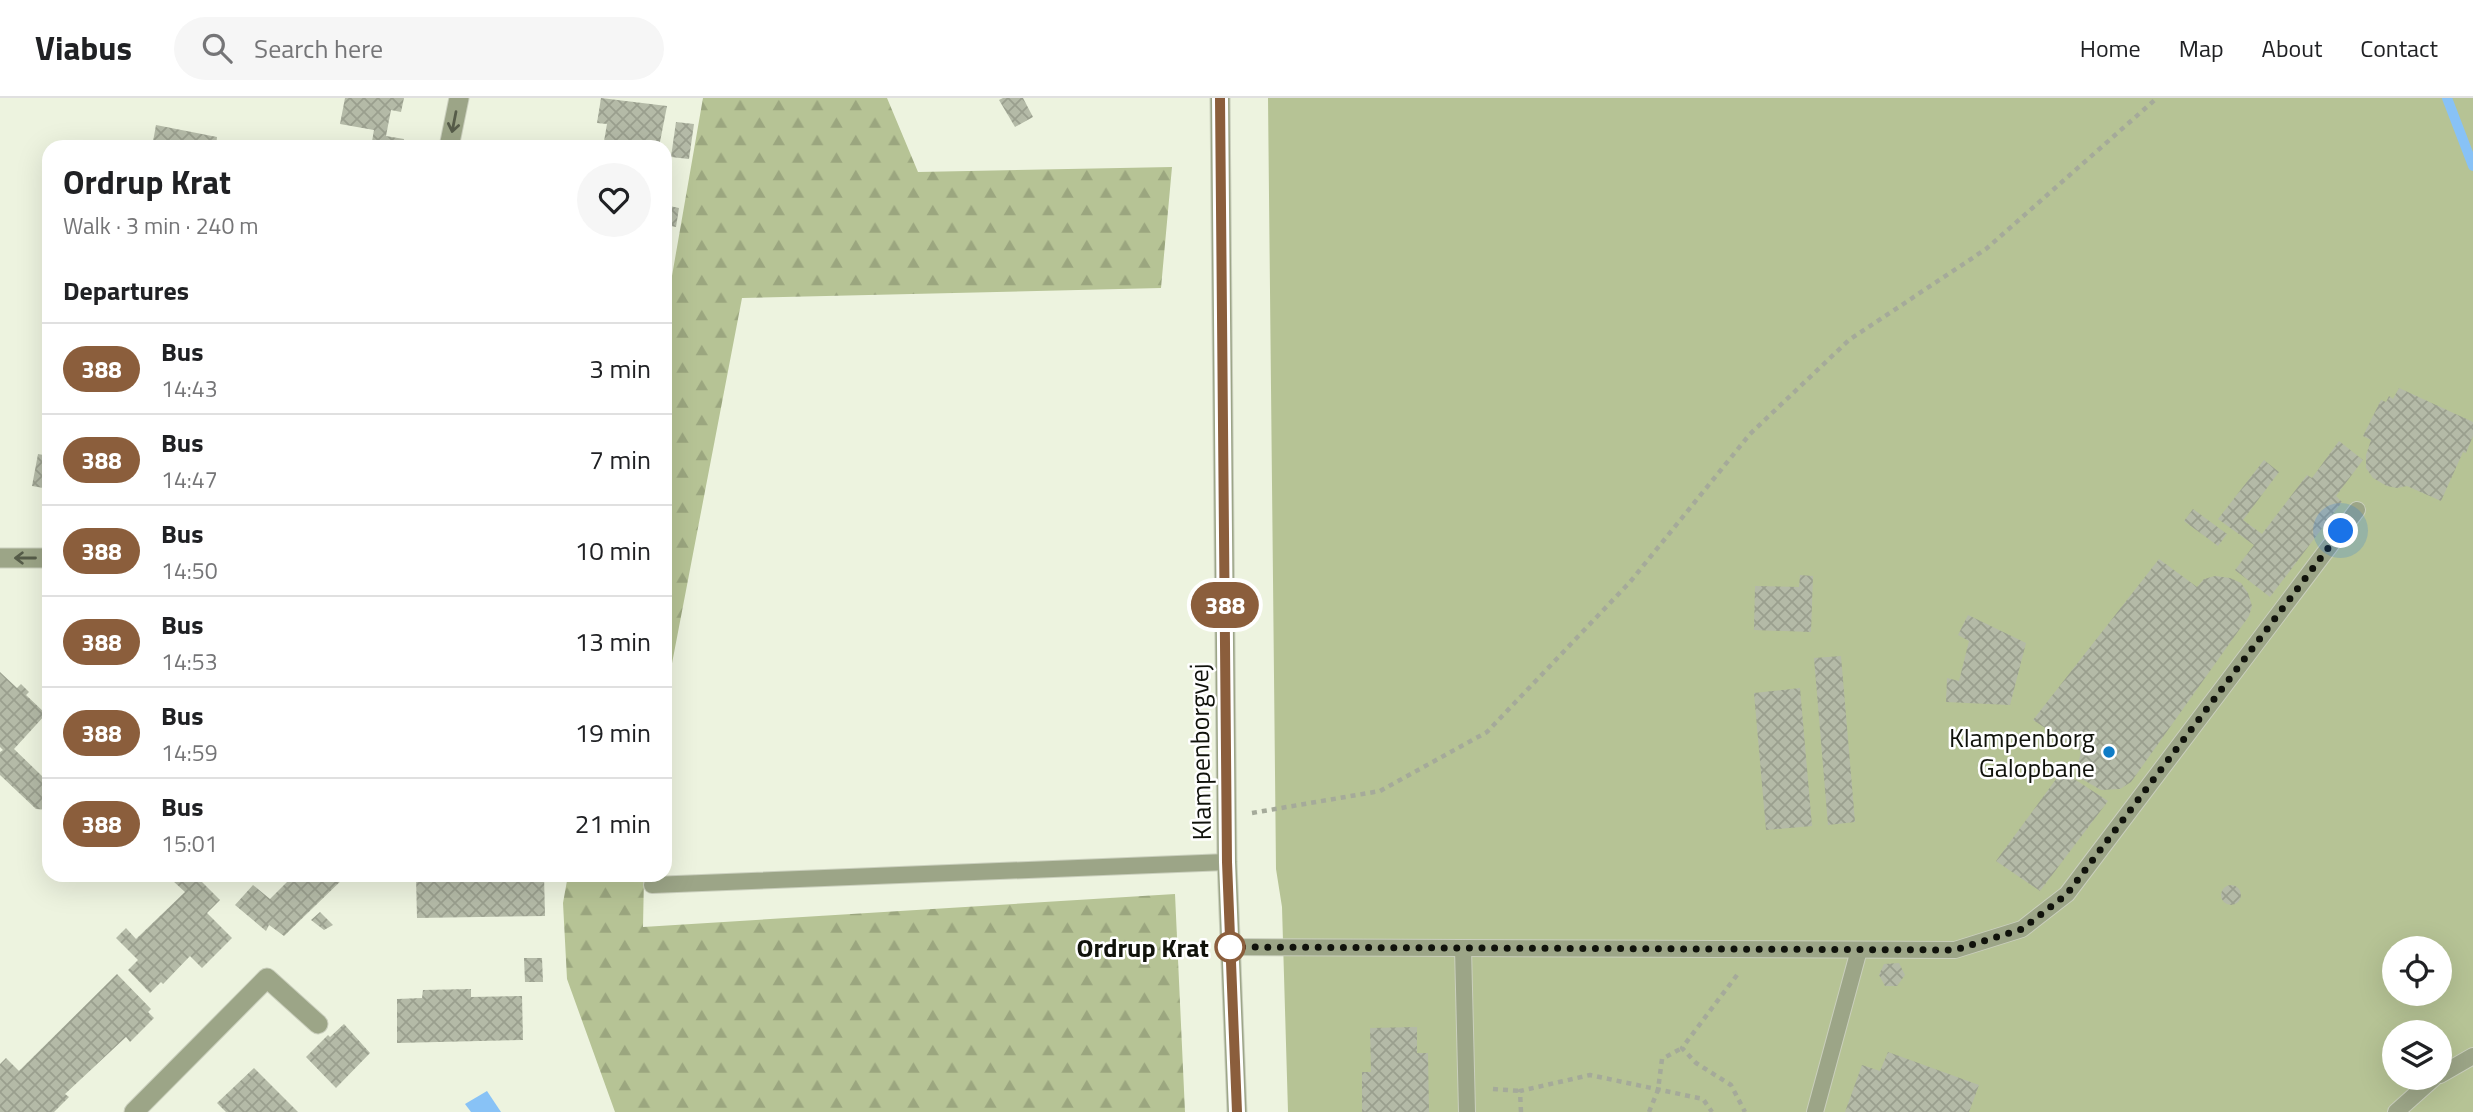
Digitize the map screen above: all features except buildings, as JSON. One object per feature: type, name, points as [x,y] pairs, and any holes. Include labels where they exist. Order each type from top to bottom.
[{"type":"street","points":[[450,140],[459,98]]},
{"type":"street","name":"Klampenborgvej","points":[[1220,98],[1226,817],[1237,1112]]},
{"type":"street","points":[[0,558],[42,558]]},
{"type":"street","points":[[134,1112],[267,978],[318,1024]]},
{"type":"lane","points":[[1230,947],[1955,950],[2022,929],[2067,894],[2357,510]]},
{"type":"lane","points":[[652,885],[1227,862]]},
{"type":"lane","points":[[1463,948],[1467,1112]]},
{"type":"lane","points":[[1815,1112],[1858,950]]},
{"type":"lane","points":[[2452,1068],[2473,1056]]},
{"type":"lane","points":[[2396,1112],[2421,1090]]},
{"type":"path","points":[[1226,817],[1380,791],[1487,732],[1630,582],[1750,433],[1849,340],[1986,249],[2157,98]]},
{"type":"path","points":[[1649,1112],[1658,1090],[1662,1059],[1682,1048],[1757,950]]},
{"type":"path","points":[[1682,1048],[1696,1063],[1731,1085],[1745,1112]]},
{"type":"path","points":[[1521,1112],[1520,1091],[1591,1075],[1703,1099],[1712,1112]]},
{"type":"green space","points":[[703,98],[887,98],[918,172],[1172,167],[1161,288],[742,298],[672,663],[672,276]]},
{"type":"green space","points":[[1268,98],[2473,98],[2473,1112],[1288,1112],[1282,907],[1276,869]]},
{"type":"green space","points":[[567,882],[644,882],[643,927],[1175,894],[1185,1112],[615,1112],[567,979],[563,903]]},
{"type":"water","points":[[487,1091],[501,1112],[471,1112],[465,1104]]},
{"type":"waterway","points":[[2447,98],[2473,166]]},
{"type":"bus line","name":"388","points":[[1220,98],[1227,862],[1237,1112]]},
{"type":"place","name":"Klampenborg Galopbane","points":[[2109,752]]},
{"type":"place","name":"Ordrup Krat","points":[[1230,947]]},
{"type":"route","points":[[1230,947],[1955,950],[2022,929],[2067,894],[2341,531]]}]
